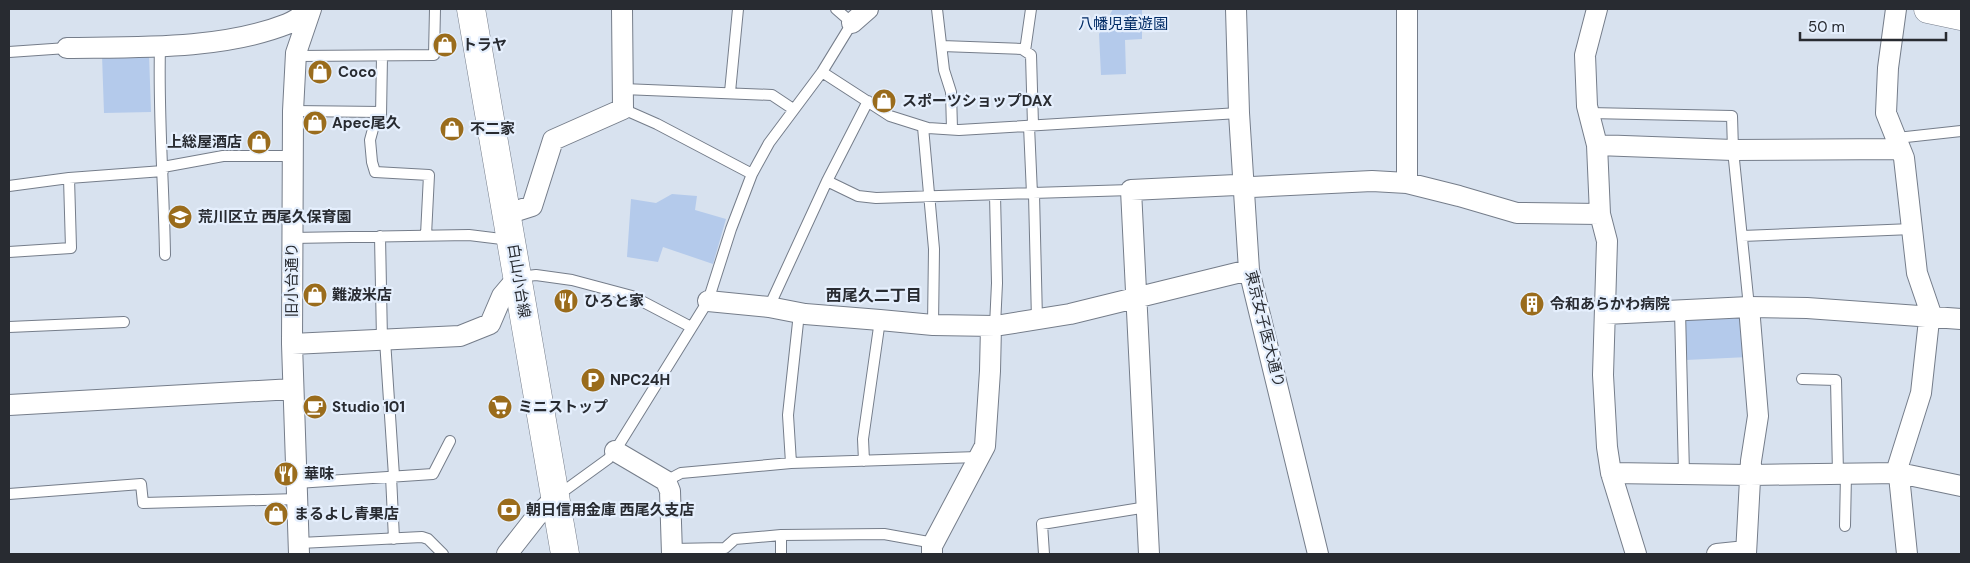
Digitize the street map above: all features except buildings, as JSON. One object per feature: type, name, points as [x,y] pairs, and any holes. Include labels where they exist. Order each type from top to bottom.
[{"type":"main road","name":"白山小台線","points":[[471,9],[508,214],[554,498],[565,554]]},
{"type":"main road","points":[[1928,9],[1961,16]]},
{"type":"street","points":[[508,214],[532,206],[553,140],[623,99],[622,9]]},
{"type":"street","points":[[852,23],[868,9]]},
{"type":"street","name":"東京女子医大通り","points":[[1236,9],[1239,113],[1249,270],[1318,554]]},
{"type":"street","points":[[1407,183],[1408,9]]},
{"type":"street","points":[[1598,9],[1585,55],[1588,113],[1596,145],[1600,214],[1607,241],[1603,375],[1607,448],[1611,473],[1636,554]]},
{"type":"street","points":[[1896,9],[1888,68],[1886,113],[1904,158],[1917,273],[1930,311],[1920,393],[1898,466],[1907,554]]},
{"type":"street","points":[[67,48],[160,47],[231,39],[260,33],[289,23],[310,10]]},
{"type":"street","name":"旧小台通り","points":[[299,549],[292,344],[293,111],[296,56],[310,10]]},
{"type":"street","points":[[1596,145],[1733,150],[1898,143]]},
{"type":"street","points":[[1149,554],[1131,190],[1372,181],[1407,183],[1517,213],[1600,214]]},
{"type":"street","points":[[708,301],[799,313],[933,325],[993,326],[1070,314],[1135,300],[1249,270]]},
{"type":"street","points":[[292,344],[460,336],[490,324],[502,296],[518,277]]},
{"type":"street","points":[[1605,314],[1749,307],[1806,308],[1961,319]]},
{"type":"street","points":[[1716,554],[1746,553],[1750,475],[1758,416],[1749,307]]},
{"type":"street","points":[[933,548],[984,446],[993,326]]},
{"type":"street","points":[[9,405],[293,389]]},
{"type":"street","points":[[615,451],[666,481],[670,491],[672,551]]},
{"type":"street","points":[[1611,473],[1750,475],[1899,473],[1961,486]]},
{"type":"street","points":[[507,554],[536,517],[554,498]]},
{"type":"lane","points":[[296,56],[434,55],[435,9]]},
{"type":"lane","points":[[730,92],[738,9]]},
{"type":"lane","points":[[554,498],[608,459],[615,451],[708,301],[731,229],[752,174],[769,143],[822,72],[852,23],[836,9]]},
{"type":"lane","points":[[938,9],[944,70],[951,92],[952,129]]},
{"type":"lane","points":[[1026,51],[1031,9]]},
{"type":"lane","points":[[942,46],[1022,49],[1031,56],[1031,126],[1037,320]]},
{"type":"lane","points":[[160,47],[159,93],[165,255]]},
{"type":"lane","points":[[9,52],[67,48]]},
{"type":"lane","points":[[382,56],[381,116],[373,129],[370,140],[372,162],[375,172],[429,175],[426,236]]},
{"type":"lane","points":[[822,72],[890,116],[923,127],[952,129],[1031,126],[1239,113]]},
{"type":"lane","points":[[623,99],[730,92],[772,95],[793,109]]},
{"type":"lane","points":[[623,99],[657,124],[752,174]]},
{"type":"lane","points":[[769,308],[827,181],[868,101]]},
{"type":"lane","points":[[293,111],[381,112]]},
{"type":"lane","points":[[1588,113],[1732,116],[1733,150],[1749,307]]},
{"type":"lane","points":[[923,127],[934,250],[933,325]]},
{"type":"lane","points":[[1898,143],[1961,131]]},
{"type":"lane","points":[[9,186],[163,169],[223,156],[293,156]]},
{"type":"lane","points":[[9,252],[72,248],[69,178]]},
{"type":"lane","points":[[827,181],[858,196],[876,198],[1131,190]]},
{"type":"lane","points":[[993,326],[996,283],[994,195]]},
{"type":"lane","points":[[1742,236],[1912,229]]},
{"type":"lane","points":[[291,238],[469,235],[512,240]]},
{"type":"lane","points":[[380,236],[394,539]]},
{"type":"lane","points":[[518,277],[536,275],[572,280],[632,296],[692,327]]},
{"type":"lane","points":[[1680,311],[1684,474]]},
{"type":"lane","points":[[791,463],[788,415],[799,313]]},
{"type":"lane","points":[[864,461],[863,439],[880,320]]},
{"type":"lane","points":[[9,327],[124,322]]},
{"type":"lane","points":[[1802,379],[1836,380],[1845,526]]},
{"type":"lane","points":[[9,494],[141,484],[143,502],[298,491],[392,476],[432,474],[450,441]]},
{"type":"lane","points":[[666,481],[681,473],[791,463],[978,457]]},
{"type":"lane","points":[[1044,554],[1042,524],[1147,507]]},
{"type":"lane","points":[[672,551],[725,548],[735,539],[781,535],[884,534],[933,548]]},
{"type":"lane","points":[[781,535],[781,554]]},
{"type":"lane","points":[[299,549],[422,537],[428,539],[443,554]]},
{"type":"green space","name":"八幡児童遊園","points":[[1113,9],[1142,9],[1142,39],[1125,40],[1126,74],[1101,75],[1099,34]]},
{"type":"green space","points":[[149,54],[151,112],[104,113],[102,55]]},
{"type":"green space","points":[[672,194],[697,196],[695,210],[726,219],[713,264],[663,247],[658,262],[627,257],[631,199],[656,203]]},
{"type":"green space","points":[[1743,311],[1748,357],[1686,360],[1684,323],[1692,314]]},
{"type":"place","name":"トラヤ","points":[[445,45]]},
{"type":"place","name":"Coco","points":[[320,72]]},
{"type":"place","name":"スポーツショップDAX","points":[[884,101]]},
{"type":"place","name":"Apec尾久","points":[[315,123]]},
{"type":"place","name":"不二家","points":[[452,129]]},
{"type":"place","name":"上総屋酒店","points":[[259,142]]},
{"type":"place","name":"荒川区立 西尾久保育園","points":[[180,217]]},
{"type":"place","name":"難波米店","points":[[315,295]]},
{"type":"place","name":"ひろと家","points":[[566,301]]},
{"type":"place","name":"令和あらかわ病院","points":[[1532,304]]},
{"type":"place","name":"NPC24H","points":[[593,380]]},
{"type":"place","name":"Studio 101","points":[[315,407]]},
{"type":"place","name":"ミニストップ","points":[[500,407]]},
{"type":"place","name":"華味","points":[[286,474]]},
{"type":"place","name":"朝日信用金庫 西尾久支店","points":[[509,510]]},
{"type":"place","name":"まるよし青果店","points":[[276,514]]},
{"type":"district","name":"西尾久二丁目","points":[[874,295]]}]
